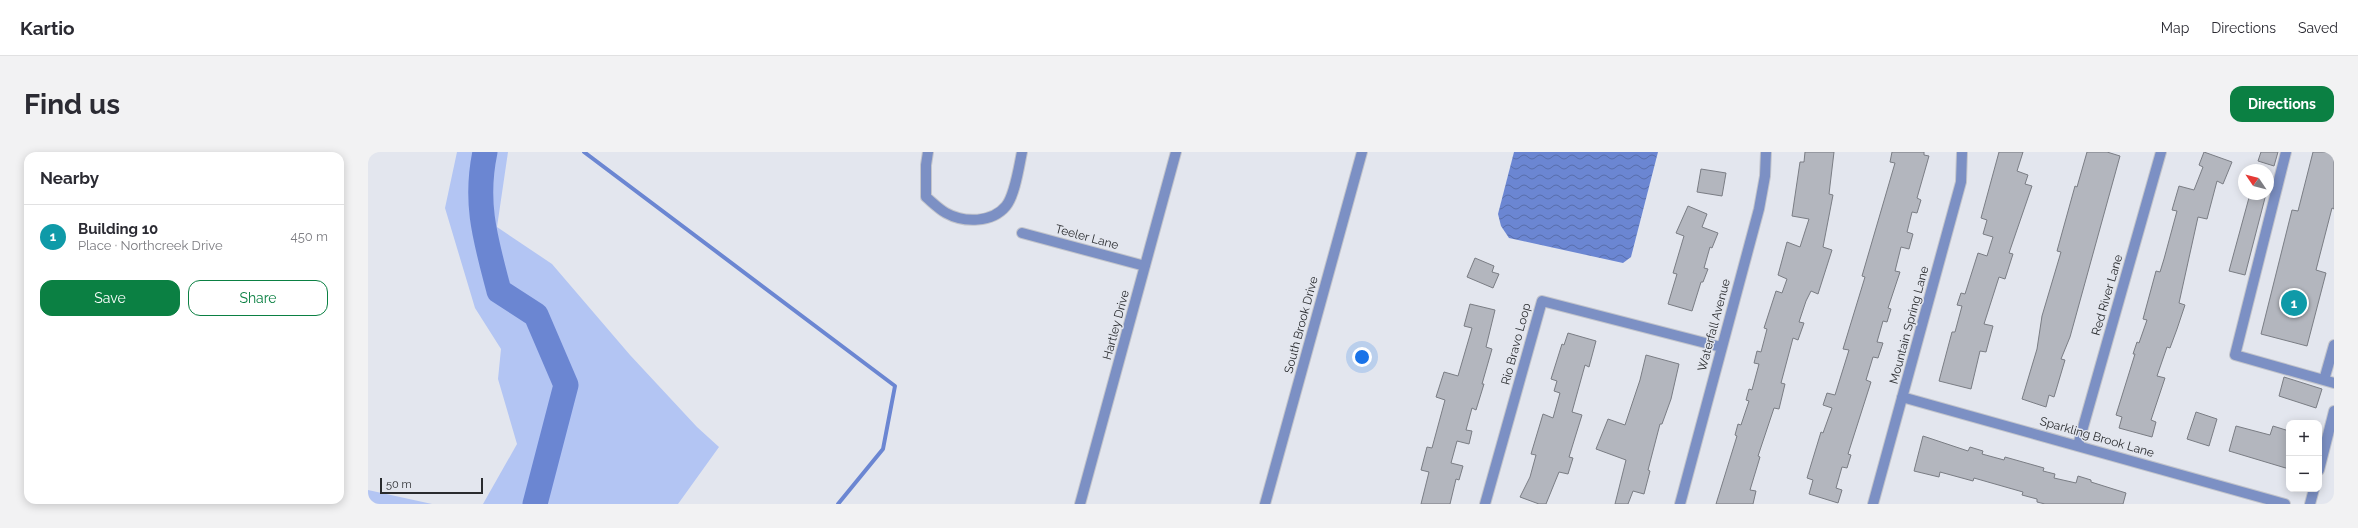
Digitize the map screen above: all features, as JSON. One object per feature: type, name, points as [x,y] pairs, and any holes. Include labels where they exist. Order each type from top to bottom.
[{"type":"street","points":[[928,152],[926,165],[926,197],[946,213],[968,220],[986,219],[1006,206],[1014,188],[1022,152]]},
{"type":"street","name":"Hartley Drive","points":[[1080,504],[1176,152]]},
{"type":"street","name":"South Brook Drive","points":[[1265,504],[1362,152]]},
{"type":"street","name":"Waterfall Avenue","points":[[1680,504],[1759,209],[1765,176],[1766,152]]},
{"type":"street","name":"Mountain Spring Lane","points":[[1873,504],[1962,182],[1962,152]]},
{"type":"street","name":"Red River Lane","points":[[2078,445],[2161,152]]},
{"type":"street","points":[[2286,152],[2234,355],[2329,382],[2334,345]]},
{"type":"street","name":"Teeler Lane","points":[[1022,233],[1145,266]]},
{"type":"street","name":"Rio Bravo Loop","points":[[1485,504],[1542,301],[1721,347]]},
{"type":"street","name":"Sparkling Brook Lane","points":[[1902,397],[2285,504]]},
{"type":"street","points":[[2322,459],[2334,413]]},
{"type":"street","points":[[2310,504],[2313,492]]},
{"type":"shaded area","points":[[457,152],[508,152],[497,227],[552,264],[630,355],[697,427],[719,447],[678,504],[483,504],[517,444],[498,379],[501,349],[475,308],[445,208]]},
{"type":"shaded area","points":[[368,490],[432,504],[368,504]]},
{"type":"water","points":[[1514,152],[1658,152],[1631,257],[1623,263],[1509,238],[1501,226],[1498,214]]},
{"type":"building","points":[[1805,152],[1834,152],[1829,194],[1833,195],[1823,247],[1832,250],[1818,294],[1811,291],[1806,301],[1799,322],[1804,323],[1798,340],[1793,338],[1781,383],[1785,384],[1779,409],[1774,408],[1758,456],[1760,457],[1750,490],[1756,491],[1753,504],[1716,504],[1737,436],[1735,435],[1738,424],[1741,425],[1749,401],[1746,400],[1749,389],[1752,390],[1759,364],[1754,363],[1757,351],[1761,352],[1767,329],[1764,328],[1776,291],[1782,293],[1787,279],[1778,275],[1787,242],[1800,247],[1809,219],[1792,216],[1800,162],[1804,162]]},
{"type":"building","points":[[1892,152],[1924,152],[1924,155],[1929,156],[1917,198],[1921,200],[1917,213],[1912,212],[1907,232],[1913,234],[1909,249],[1901,247],[1895,271],[1900,272],[1888,308],[1891,309],[1887,322],[1883,321],[1877,342],[1883,343],[1878,358],[1873,357],[1866,380],[1871,382],[1848,454],[1851,455],[1847,468],[1842,467],[1836,488],[1842,490],[1838,503],[1809,494],[1813,480],[1807,478],[1821,432],[1823,433],[1832,408],[1823,405],[1827,393],[1835,395],[1849,350],[1843,349],[1865,277],[1862,276],[1895,163],[1890,162]]},
{"type":"building","points":[[1999,152],[2023,152],[2017,171],[2028,175],[2025,184],[2032,186],[2009,253],[2013,254],[2005,279],[1999,277],[1984,324],[1993,326],[1986,352],[1980,351],[1971,389],[1939,381],[1952,332],[1955,332],[1962,306],[1957,305],[1961,293],[1965,294],[1978,253],[1987,256],[1993,237],[1983,234],[1987,220],[1981,218]]},
{"type":"building","points":[[2087,152],[2107,152],[2120,156],[2070,337],[2061,359],[2065,360],[2054,397],[2049,395],[2046,407],[2022,399],[2037,349],[2042,316],[2061,252],[2057,251],[2075,186],[2077,187]]},
{"type":"building","points":[[2204,152],[2232,162],[2223,184],[2217,181],[2207,219],[2198,217],[2179,303],[2185,305],[2170,348],[2167,347],[2157,376],[2165,378],[2151,420],[2156,422],[2152,437],[2119,428],[2122,417],[2116,415],[2135,354],[2133,354],[2137,342],[2139,343],[2147,320],[2143,319],[2156,271],[2160,272],[2164,259],[2177,211],[2172,210],[2179,186],[2194,190],[2203,167],[2199,165]]},
{"type":"building","points":[[2261,152],[2278,152],[2274,166],[2274,164],[2258,161]]},
{"type":"building","points":[[2313,152],[2334,152],[2334,209],[2332,208],[2316,270],[2326,273],[2307,346],[2261,334],[2292,210],[2298,211]]},
{"type":"building","points":[[1701,169],[1726,173],[1722,196],[1697,192]]},
{"type":"building","points":[[2248,200],[2264,200],[2245,275],[2229,271]]},
{"type":"building","points":[[1688,206],[1707,214],[1702,227],[1718,233],[1712,248],[1710,247],[1704,268],[1708,269],[1703,282],[1701,282],[1692,311],[1668,304],[1677,274],[1673,273],[1684,236],[1676,233]]},
{"type":"building","points":[[1475,258],[1494,266],[1492,272],[1499,274],[1493,288],[1467,277]]},
{"type":"building","points":[[1470,304],[1495,310],[1486,347],[1492,349],[1482,384],[1484,384],[1476,410],[1472,408],[1466,430],[1472,431],[1469,444],[1457,441],[1451,463],[1463,466],[1459,480],[1456,479],[1450,504],[1421,504],[1429,472],[1421,470],[1427,447],[1432,448],[1445,400],[1436,397],[1444,372],[1458,376],[1472,328],[1464,326]]},
{"type":"building","points":[[1568,333],[1596,341],[1589,367],[1585,365],[1572,412],[1582,415],[1569,457],[1573,458],[1568,474],[1559,472],[1546,504],[1539,504],[1520,497],[1530,477],[1536,455],[1531,454],[1543,414],[1553,418],[1560,393],[1554,391],[1557,381],[1551,379],[1562,344],[1564,345]]},
{"type":"building","points":[[1646,355],[1679,364],[1671,399],[1662,424],[1660,424],[1648,470],[1650,471],[1644,494],[1633,491],[1628,504],[1615,504],[1626,460],[1596,449],[1608,419],[1625,425],[1640,380]]},
{"type":"building","points":[[2284,377],[2322,389],[2316,408],[2279,396]]},
{"type":"building","points":[[2196,412],[2217,419],[2209,446],[2187,439]]},
{"type":"building","points":[[2236,426],[2270,435],[2273,426],[2286,430],[2286,468],[2229,451]]},
{"type":"building","points":[[1923,436],[1968,451],[1970,447],[1983,451],[1982,454],[2004,460],[2005,457],[2044,468],[2043,471],[2055,474],[2054,478],[2076,483],[2078,476],[2091,480],[2091,482],[2126,493],[2123,504],[2045,504],[2037,502],[2037,499],[2022,495],[2023,492],[1974,478],[1973,481],[1940,472],[1939,477],[1914,471]]},
{"type":"waterway","points":[[485,152],[482,171],[481,206],[486,239],[499,291],[536,315],[566,385],[535,504]]},
{"type":"waterway","points":[[584,152],[895,386],[883,449],[838,504]]},
{"type":"place","name":"Building 10","points":[[2294,303]]}]
